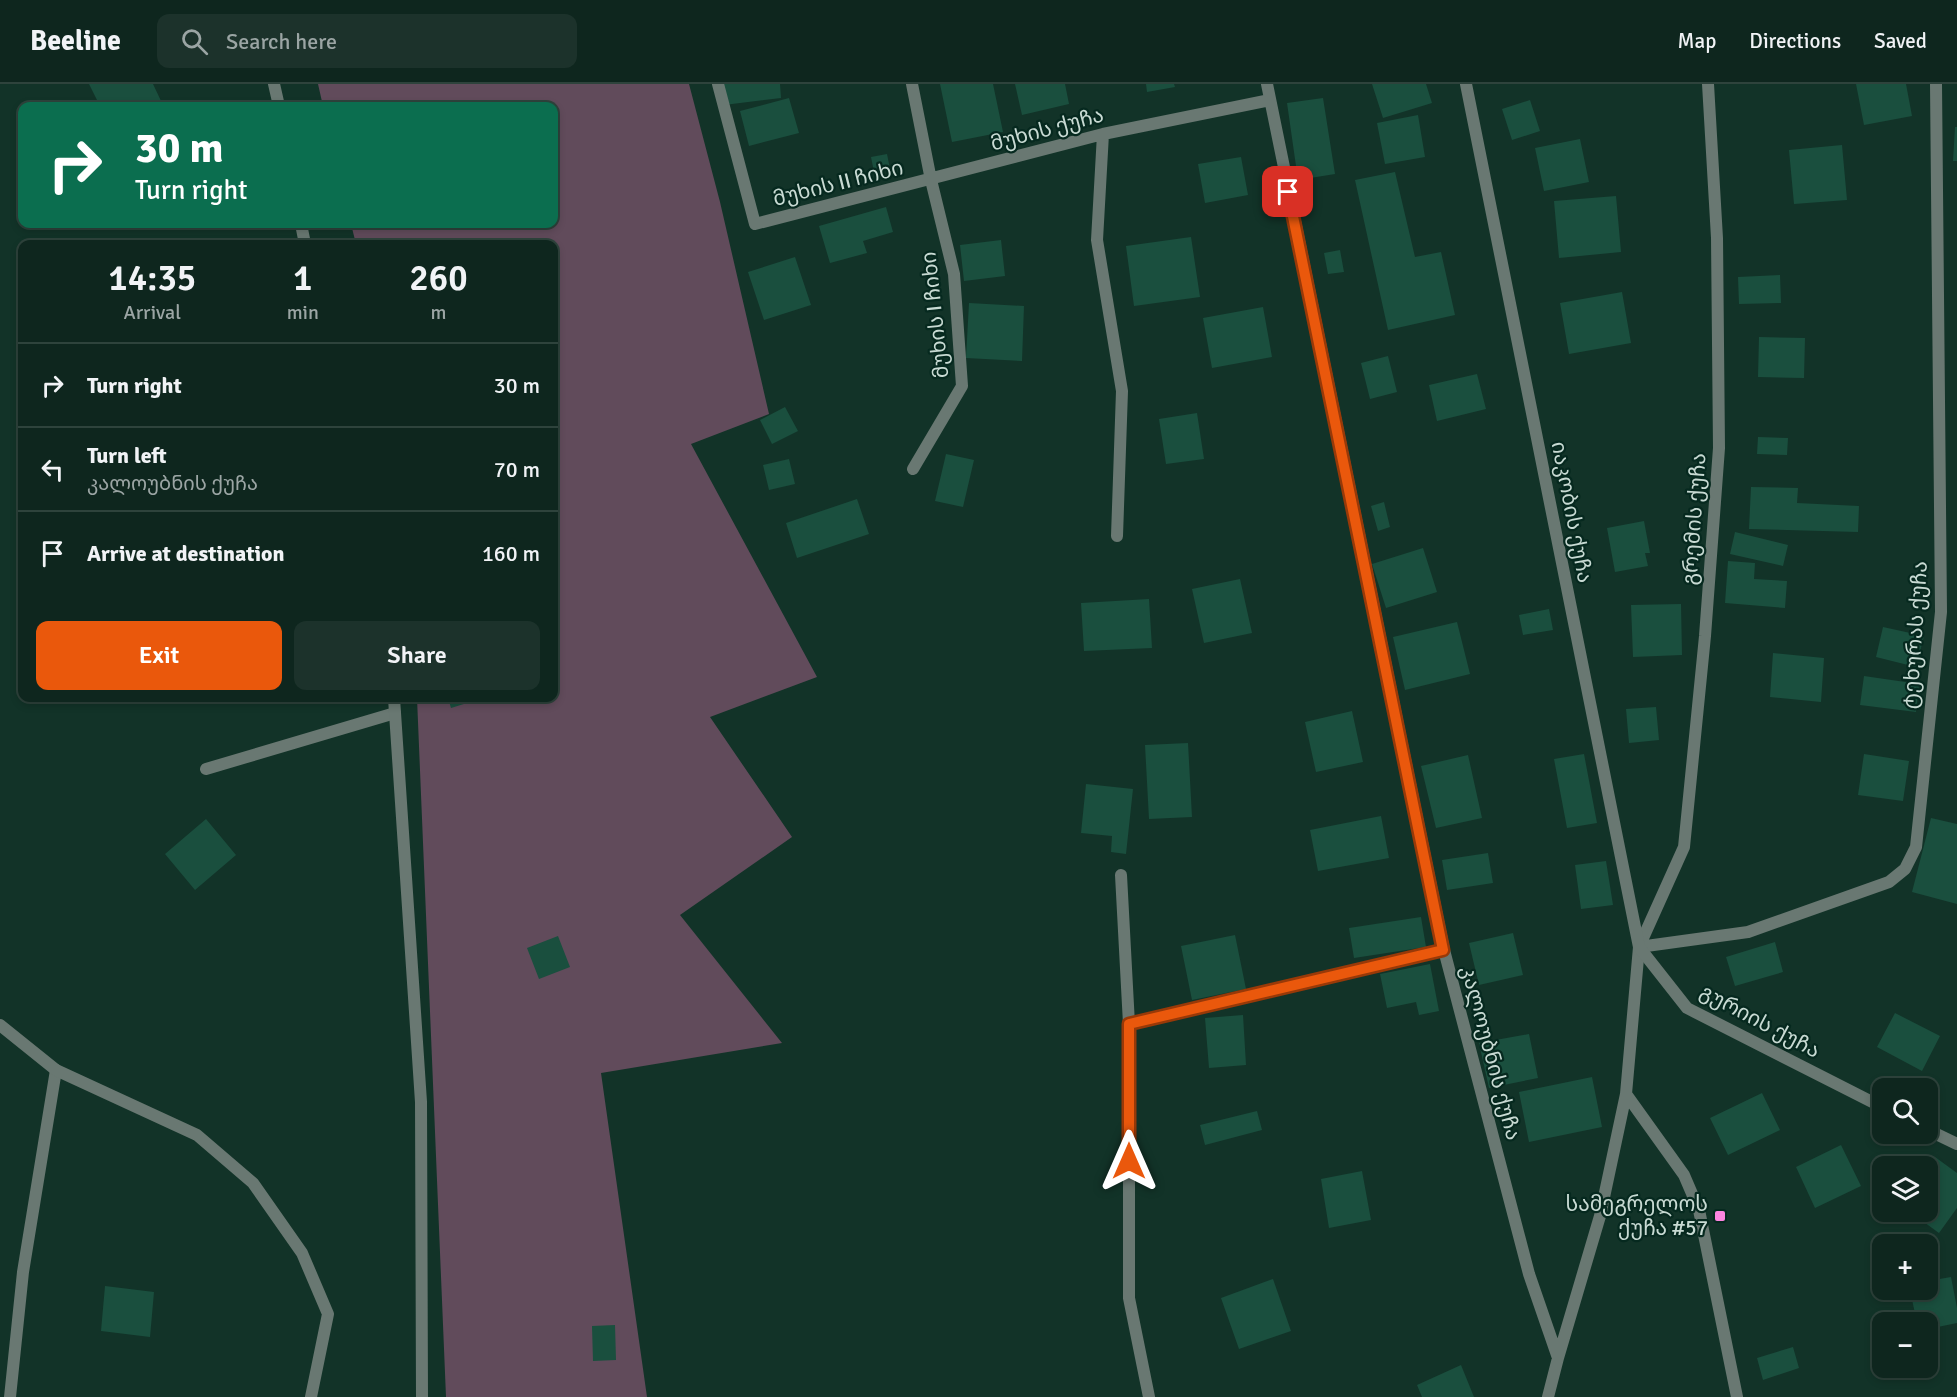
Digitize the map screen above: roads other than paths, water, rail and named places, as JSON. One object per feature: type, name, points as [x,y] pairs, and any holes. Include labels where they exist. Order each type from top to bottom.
[{"type":"street","points":[[274,84],[278,102]]},
{"type":"street","name":"მუხის II ჩიხი","points":[[718,84],[755,224],[931,180]]},
{"type":"street","points":[[912,84],[931,180]]},
{"type":"street","name":"კალოუბნის ქუჩა","points":[[1267,84],[1443,950],[1529,1274],[1558,1358]]},
{"type":"street","name":"იაკობის ქუჩა","points":[[1466,84],[1639,947]]},
{"type":"street","name":"გრემის ქუჩა","points":[[1639,947],[1684,847],[1705,636],[1719,448],[1717,238],[1708,84]]},
{"type":"street","name":"ტეხურას ქუჩა","points":[[1639,947],[1748,932],[1889,882],[1905,868],[1916,847],[1941,612],[1936,84]]},
{"type":"street","name":"მუხის ქუჩა","points":[[931,180],[1103,134],[1270,100]]},
{"type":"street","points":[[1103,134],[1097,240],[1122,391],[1117,536]]},
{"type":"street","name":"მუხის I ჩიხი","points":[[913,469],[962,386],[954,274],[931,180]]},
{"type":"street","points":[[394,702],[421,1102],[422,1397]]},
{"type":"street","points":[[206,769],[395,713]]},
{"type":"street","points":[[1121,874],[1129,1024],[1129,1298],[1149,1397]]},
{"type":"street","points":[[1548,1397],[1600,1215],[1626,1094],[1639,947]]},
{"type":"street","name":"გურიის ქუჩა","points":[[1639,947],[1687,1008],[1872,1102]]},
{"type":"street","points":[[1129,1024],[1443,950]]},
{"type":"street","points":[[0,1025],[56,1070],[197,1135],[253,1183],[302,1253],[328,1314],[311,1397]]},
{"type":"street","points":[[10,1397],[23,1272],[56,1070]]},
{"type":"street","points":[[1626,1094],[1684,1175],[1699,1210],[1737,1397]]},
{"type":"street","points":[[1938,1135],[1957,1144]]},
{"type":"place","name":"სამეგრელოს ქუჩა #57","points":[[1720,1216]]}]
